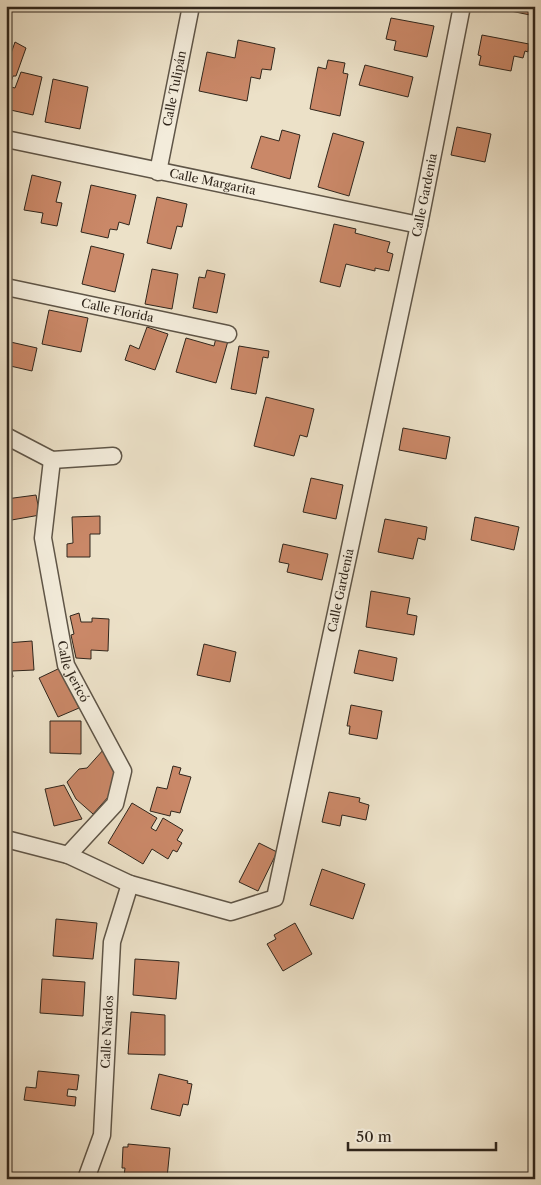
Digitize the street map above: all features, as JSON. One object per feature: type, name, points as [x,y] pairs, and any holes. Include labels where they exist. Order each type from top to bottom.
[{"type":"street","name":"Calle Tulipán","points":[[158,172],[191,6]]},
{"type":"street","name":"Calle Gardenia","points":[[6,839],[68,855],[130,884],[230,912],[275,898],[418,225],[462,6]]},
{"type":"street","name":"Calle Margarita","points":[[6,139],[418,225]]},
{"type":"street","name":"Calle Florida","points":[[6,287],[228,334]]},
{"type":"street","points":[[6,436],[52,460],[113,456]]},
{"type":"street","name":"Calle Jericó","points":[[52,460],[43,538],[66,664],[123,771],[115,804],[68,855]]},
{"type":"street","name":"Calle Nardos","points":[[86,1179],[102,1135],[112,942],[130,884]]},
{"type":"building","points":[[491,6],[535,6],[535,16],[491,7]]},
{"type":"building","points":[[391,18],[434,26],[427,57],[394,50],[396,41],[386,39]]},
{"type":"building","points":[[482,35],[529,44],[528,52],[525,51],[523,58],[514,56],[511,71],[479,65],[481,56],[478,55]]},
{"type":"building","points":[[238,40],[275,48],[271,70],[262,69],[260,79],[251,77],[247,101],[199,91],[207,52],[235,58]]},
{"type":"building","points":[[15,42],[26,48],[16,76],[13,76],[10,85],[6,85],[6,61],[8,62]]},
{"type":"building","points":[[328,60],[345,63],[343,73],[348,74],[340,116],[310,109],[318,67],[326,69]]},
{"type":"building","points":[[365,65],[413,77],[408,97],[359,85]]},
{"type":"building","points":[[21,72],[42,77],[33,115],[6,109],[7,86],[15,88]]},
{"type":"building","points":[[53,79],[88,87],[80,129],[45,122]]},
{"type":"building","points":[[457,127],[491,134],[485,162],[451,155]]},
{"type":"building","points":[[282,130],[300,135],[290,179],[251,168],[261,136],[279,141]]},
{"type":"building","points":[[333,133],[364,142],[349,196],[318,187]]},
{"type":"building","points":[[32,175],[61,182],[56,202],[62,203],[57,226],[41,223],[43,213],[24,210]]},
{"type":"building","points":[[91,185],[136,195],[129,225],[119,222],[117,230],[110,229],[108,238],[81,232]]},
{"type":"building","points":[[157,197],[187,204],[182,227],[177,226],[171,249],[147,243]]},
{"type":"building","points":[[334,224],[356,229],[355,233],[390,242],[387,252],[393,254],[389,271],[375,268],[375,271],[346,264],[340,287],[320,282]]},
{"type":"building","points":[[91,246],[124,254],[115,292],[82,284]]},
{"type":"building","points":[[152,269],[178,274],[172,309],[145,304]]},
{"type":"building","points":[[207,270],[225,274],[217,313],[193,308],[199,277],[205,278]]},
{"type":"building","points":[[49,310],[88,318],[81,352],[42,344]]},
{"type":"building","points":[[147,327],[168,334],[155,370],[125,360],[130,345],[139,349]]},
{"type":"building","points":[[186,338],[214,346],[216,338],[228,341],[216,383],[176,372]]},
{"type":"building","points":[[6,341],[37,348],[32,371],[6,365]]},
{"type":"building","points":[[239,346],[269,351],[268,358],[263,357],[256,394],[231,389]]},
{"type":"building","points":[[266,397],[314,409],[307,437],[300,435],[294,456],[254,446]]},
{"type":"building","points":[[403,428],[450,437],[446,459],[399,450]]},
{"type":"building","points":[[311,478],[343,485],[336,519],[303,512]]},
{"type":"building","points":[[36,495],[40,515],[6,521],[6,499]]},
{"type":"building","points":[[100,516],[100,534],[90,534],[90,557],[67,557],[67,544],[73,543],[72,517]]},
{"type":"building","points":[[475,517],[519,527],[514,550],[471,540]]},
{"type":"building","points":[[385,519],[427,527],[425,540],[418,538],[413,559],[378,552]]},
{"type":"building","points":[[283,544],[328,554],[322,580],[287,572],[289,564],[279,562]]},
{"type":"building","points":[[371,591],[410,598],[407,614],[417,616],[414,635],[366,627]]},
{"type":"building","points":[[79,613],[81,622],[92,622],[92,618],[109,619],[108,651],[91,650],[91,659],[76,658],[71,635],[74,634],[70,616]]},
{"type":"building","points":[[32,641],[34,670],[12,671],[13,677],[6,678],[6,643]]},
{"type":"building","points":[[204,644],[236,652],[230,682],[197,675]]},
{"type":"building","points":[[359,650],[397,658],[393,681],[354,673]]},
{"type":"building","points":[[60,668],[79,708],[58,717],[39,678]]},
{"type":"building","points":[[351,705],[382,711],[377,739],[349,734],[350,726],[347,726]]},
{"type":"building","points":[[50,721],[81,721],[81,754],[50,753]]},
{"type":"building","points":[[104,749],[116,767],[117,787],[93,814],[76,799],[67,782],[79,769],[87,768]]},
{"type":"building","points":[[173,766],[181,768],[179,774],[191,777],[180,813],[171,811],[170,816],[150,811],[157,787],[167,789]]},
{"type":"building","points":[[64,785],[82,819],[54,826],[45,789]]},
{"type":"building","points":[[329,792],[360,798],[359,802],[369,805],[366,820],[342,815],[340,826],[322,822]]},
{"type":"building","points":[[132,803],[157,818],[151,828],[156,831],[163,818],[183,830],[177,840],[182,843],[177,852],[173,850],[168,859],[152,849],[143,864],[108,843]]},
{"type":"building","points":[[259,843],[277,852],[258,891],[239,882]]},
{"type":"building","points":[[322,869],[365,884],[353,919],[310,905]]},
{"type":"building","points":[[56,919],[97,923],[93,959],[53,956]]},
{"type":"building","points":[[295,923],[312,954],[283,971],[267,944],[276,939],[274,935]]},
{"type":"building","points":[[135,959],[179,962],[176,999],[133,995]]},
{"type":"building","points":[[42,979],[85,982],[83,1016],[40,1013]]},
{"type":"building","points":[[131,1012],[165,1015],[165,1055],[128,1054]]},
{"type":"building","points":[[38,1071],[79,1075],[77,1090],[68,1089],[67,1096],[76,1097],[75,1106],[24,1100],[26,1087],[36,1088]]},
{"type":"building","points":[[159,1074],[188,1081],[187,1083],[192,1084],[188,1105],[183,1104],[180,1116],[151,1109]]},
{"type":"building","points":[[128,1144],[170,1148],[167,1178],[124,1176],[125,1168],[122,1168],[123,1147],[128,1147]]}]
